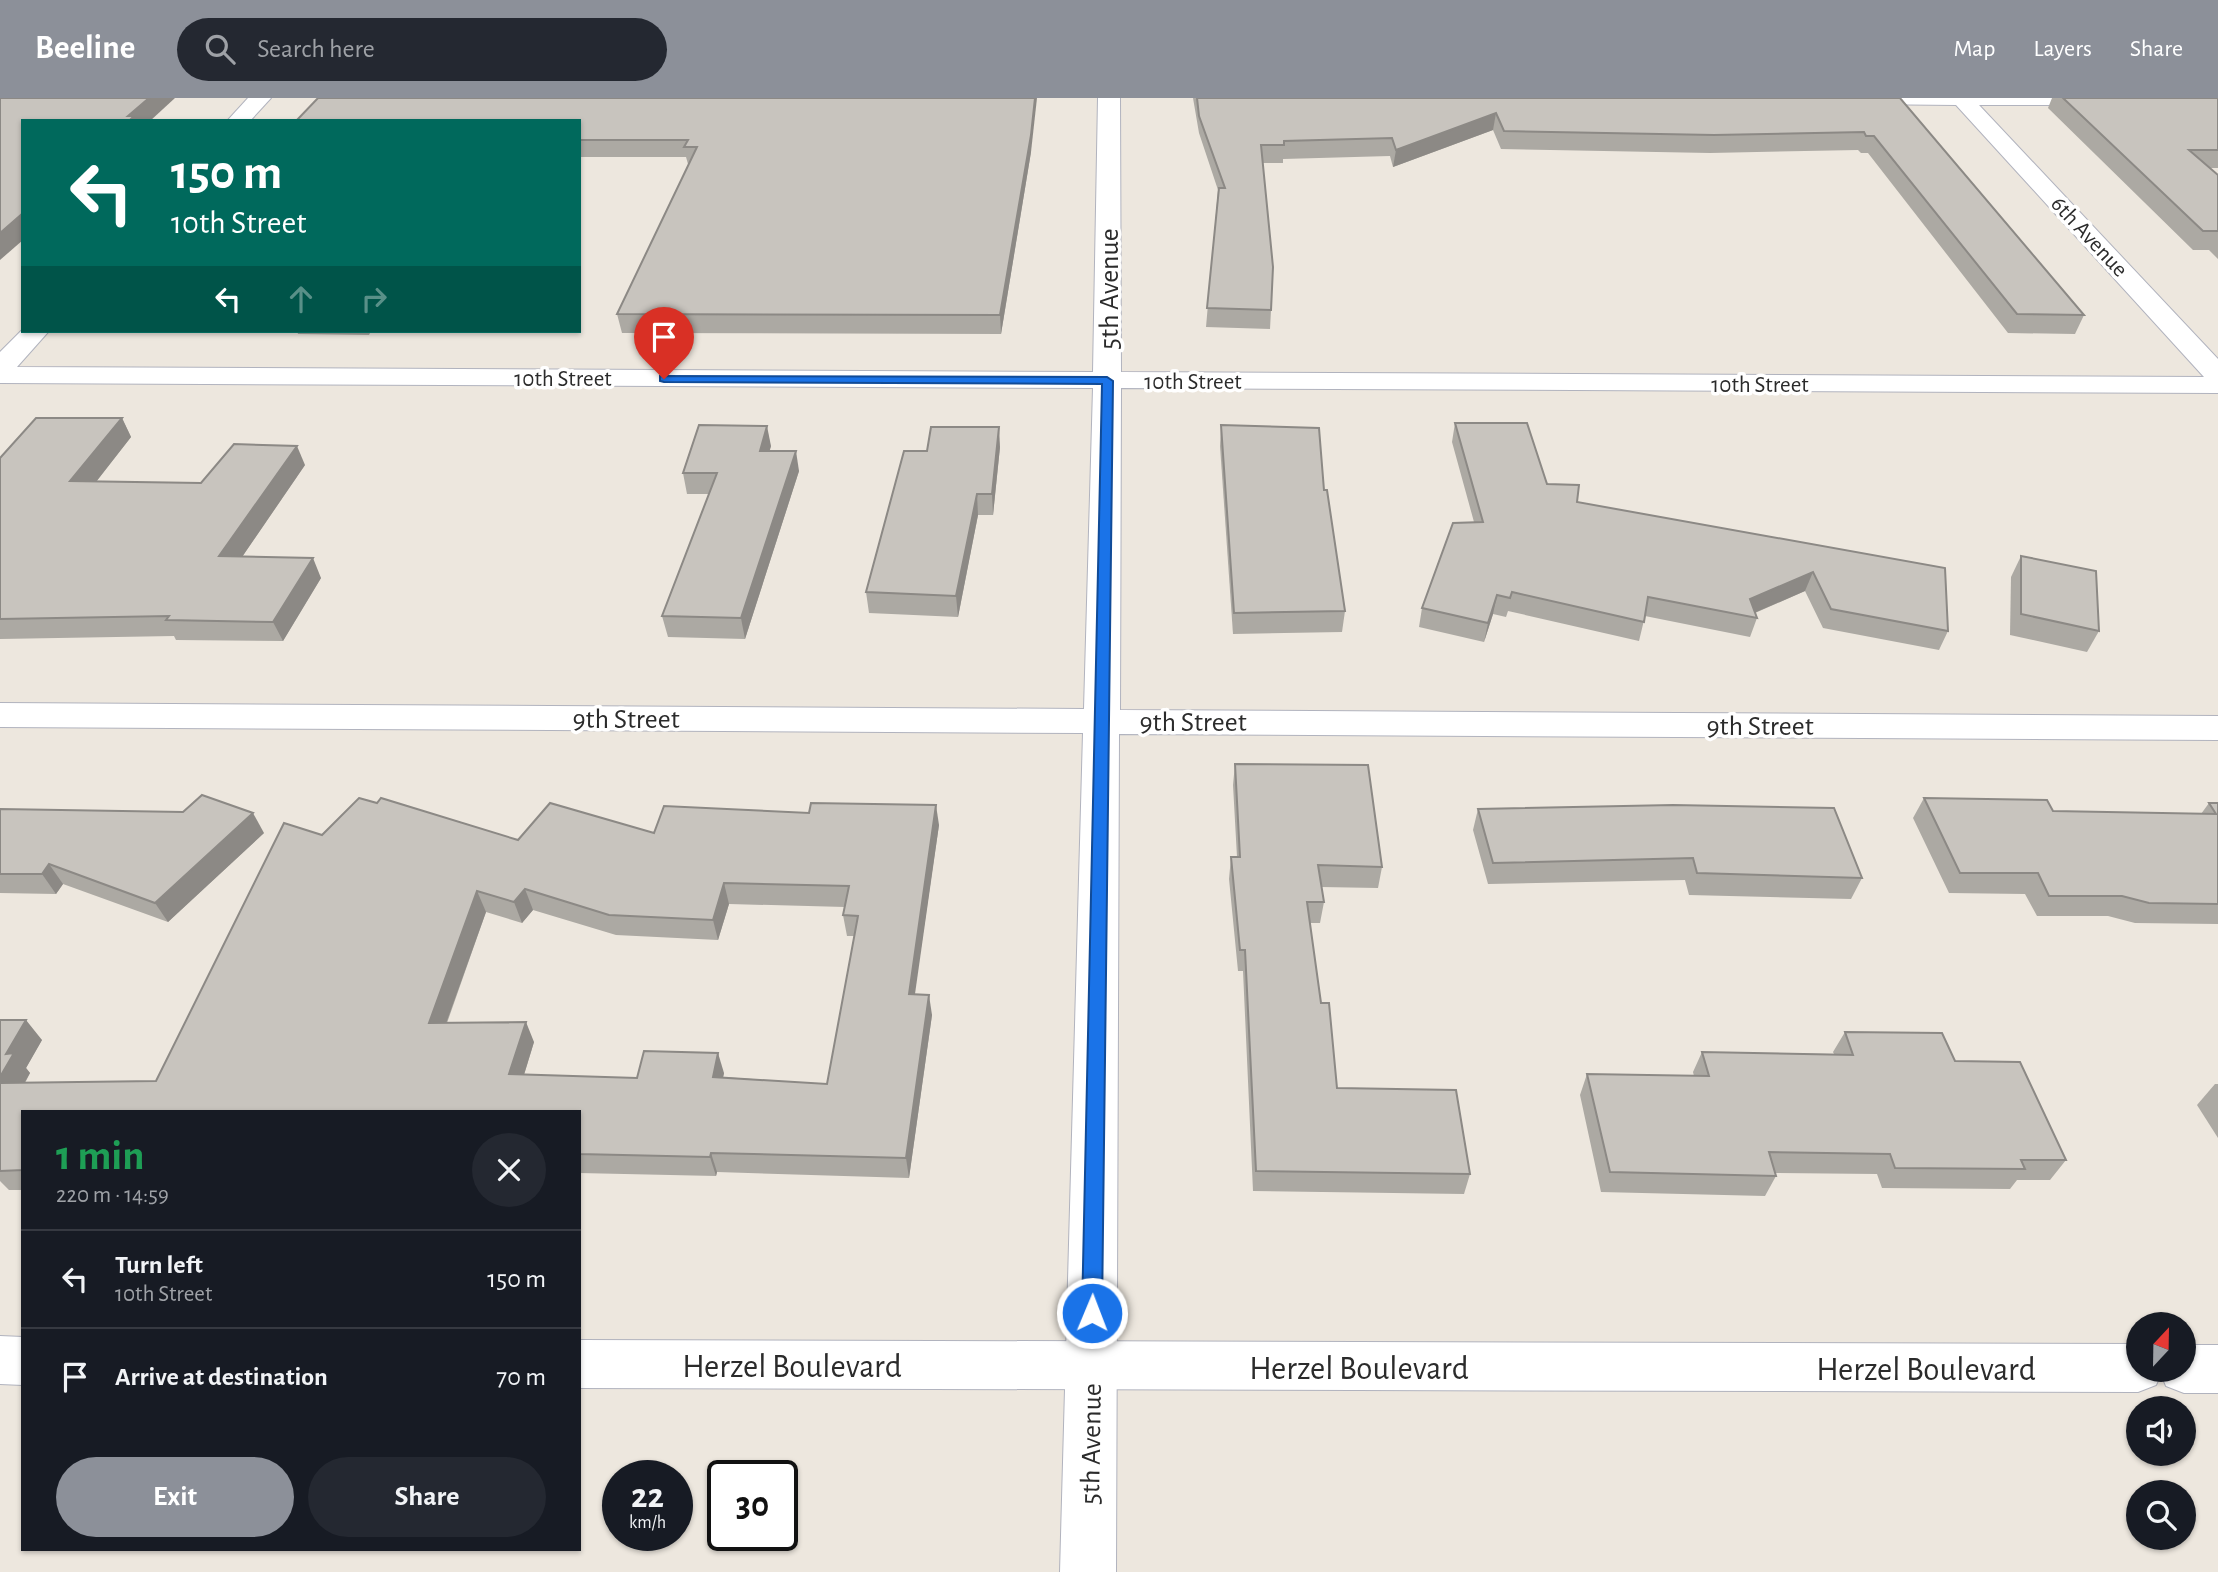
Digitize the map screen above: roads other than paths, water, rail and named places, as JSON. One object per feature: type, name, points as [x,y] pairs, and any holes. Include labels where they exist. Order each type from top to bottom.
[{"type":"street","points":[[240,119],[260,98]]},
{"type":"street","name":"5th Avenue","points":[[1088,1572],[1109,98]]},
{"type":"street","points":[[1858,98],[2124,99]]},
{"type":"street","name":"6th Avenue","points":[[1962,98],[2218,375]]},
{"type":"street","points":[[0,368],[34,333]]},
{"type":"street","name":"10th Street","points":[[0,375],[2218,385]]},
{"type":"street","name":"9th Street","points":[[0,715],[2218,728]]},
{"type":"street","points":[[0,1360],[21,1361]]},
{"type":"street","name":"Herzel Boulevard","points":[[581,1364],[2126,1368]]},
{"type":"street","points":[[2196,1369],[2218,1369]]}]
